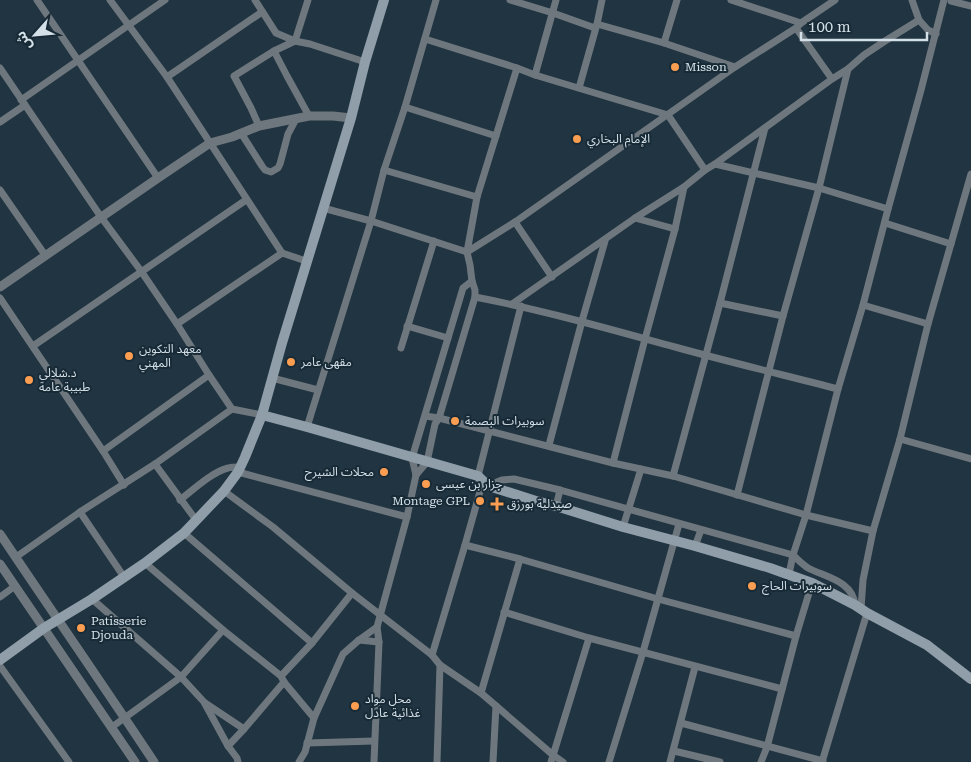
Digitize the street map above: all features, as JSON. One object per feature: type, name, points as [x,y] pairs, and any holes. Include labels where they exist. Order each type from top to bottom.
[{"type":"main road","points":[[0,660],[44,628],[58,621],[145,563],[184,534],[224,491],[239,470],[262,416],[306,260],[351,118],[365,62],[384,0]]},
{"type":"main road","points":[[262,416],[426,462],[485,481],[536,501],[789,574],[812,583],[927,645],[971,679]]},
{"type":"street","points":[[37,0],[158,178]]},
{"type":"street","points":[[110,0],[167,77],[282,253],[306,260]]},
{"type":"street","points":[[0,122],[77,61],[165,0]]},
{"type":"street","points":[[255,0],[276,33],[295,41],[365,62]]},
{"type":"street","points":[[259,126],[252,108],[234,76],[274,51],[295,41],[308,0]]},
{"type":"street","points":[[306,427],[405,107],[436,0]]},
{"type":"street","points":[[510,0],[596,26],[664,43],[735,67]]},
{"type":"street","points":[[535,75],[556,0]]},
{"type":"street","points":[[578,88],[602,0]]},
{"type":"street","points":[[664,43],[677,0]]},
{"type":"street","points":[[731,0],[799,26],[832,79]]},
{"type":"street","points":[[323,208],[467,252],[515,222],[735,67],[799,26],[835,0]]},
{"type":"street","points":[[912,0],[919,20],[928,30],[936,34]]},
{"type":"street","points":[[789,574],[936,34],[949,0],[971,6]]},
{"type":"street","points":[[167,77],[262,12]]},
{"type":"street","points":[[512,304],[635,218],[684,187],[832,79],[848,70],[864,55],[919,20]]},
{"type":"street","points":[[425,39],[535,75],[668,115],[705,170]]},
{"type":"street","points":[[274,51],[309,116]]},
{"type":"street","points":[[0,68],[101,217],[141,271],[232,409],[262,416]]},
{"type":"street","points":[[416,475],[426,462],[435,424],[439,418],[476,297],[467,252],[477,197],[517,68]]},
{"type":"street","points":[[737,495],[783,316],[819,188],[848,70]]},
{"type":"street","points":[[405,107],[496,136]]},
{"type":"street","points":[[0,287],[210,143],[259,126],[309,116],[351,118]]},
{"type":"street","points":[[241,133],[265,170],[271,172],[278,168],[280,164],[288,134],[296,119]]},
{"type":"street","points":[[673,476],[765,128]]},
{"type":"street","points":[[716,164],[819,188],[888,209]]},
{"type":"street","points":[[384,170],[477,197]]},
{"type":"street","points":[[681,723],[823,761],[861,609],[863,580],[873,531],[900,439],[928,324],[971,174]]},
{"type":"street","points":[[613,463],[644,339],[675,229],[684,187]]},
{"type":"street","points":[[0,190],[45,255]]},
{"type":"street","points":[[33,346],[246,200]]},
{"type":"street","points":[[635,218],[675,229]]},
{"type":"street","points":[[515,222],[552,277]]},
{"type":"street","points":[[885,223],[951,244]]},
{"type":"street","points":[[549,445],[605,240]]},
{"type":"street","points":[[401,348],[434,242]]},
{"type":"street","points":[[177,324],[282,253]]},
{"type":"street","points":[[374,762],[379,642],[377,627],[407,517],[416,475],[412,458],[463,288],[472,281]]},
{"type":"street","points":[[476,297],[582,321],[838,389]]},
{"type":"street","points":[[0,298],[124,485]]},
{"type":"street","points":[[720,303],[783,316]]},
{"type":"street","points":[[863,305],[928,324]]},
{"type":"street","points":[[432,655],[485,481],[489,430],[521,306]]},
{"type":"street","points":[[407,326],[448,338]]},
{"type":"street","points":[[103,451],[209,375]]},
{"type":"street","points":[[272,378],[318,390]]},
{"type":"street","points":[[16,557],[80,512],[155,464],[232,409]]},
{"type":"street","points":[[425,416],[673,476],[806,515],[873,531]]},
{"type":"street","points":[[900,439],[971,459]]},
{"type":"street","points":[[155,464],[196,520]]},
{"type":"street","points":[[180,500],[204,482],[223,470],[230,468],[407,517]]},
{"type":"street","points":[[623,527],[641,469]]},
{"type":"street","points":[[485,481],[514,479],[560,490],[793,555],[806,567],[843,584],[861,609]]},
{"type":"street","points":[[556,506],[560,490]]},
{"type":"street","points":[[224,491],[273,527],[352,593],[432,655],[440,666],[481,693],[552,758],[563,762]]},
{"type":"street","points":[[80,512],[124,577]]},
{"type":"street","points":[[608,762],[643,652],[679,524]]},
{"type":"street","points":[[695,546],[701,530]]},
{"type":"street","points":[[0,534],[126,718],[152,761]]},
{"type":"street","points":[[184,534],[312,643]]},
{"type":"street","points":[[465,544],[796,636]]},
{"type":"street","points":[[481,693],[520,559]]},
{"type":"street","points":[[145,563],[283,679],[314,718]]},
{"type":"street","points":[[0,564],[135,762]]},
{"type":"street","points":[[761,762],[767,747],[812,583]]},
{"type":"street","points":[[0,597],[15,586]]},
{"type":"street","points":[[228,746],[244,729],[352,593]]},
{"type":"street","points":[[92,599],[181,677],[204,702],[244,729]]},
{"type":"street","points":[[504,612],[589,638],[782,689]]},
{"type":"street","points":[[305,762],[305,752],[314,718],[343,654],[358,640],[377,627]]},
{"type":"street","points":[[112,727],[181,677],[223,630]]},
{"type":"street","points":[[552,758],[589,638]]},
{"type":"street","points":[[358,640],[379,642]]},
{"type":"street","points":[[0,666],[69,762]]},
{"type":"street","points":[[437,762],[440,666]]},
{"type":"street","points":[[670,762],[695,667]]},
{"type":"street","points":[[204,702],[238,762]]},
{"type":"street","points":[[493,762],[496,706]]},
{"type":"street","points":[[307,743],[374,741]]},
{"type":"street","points":[[674,751],[720,762]]},
{"type":"street","points":[[299,762],[305,752]]},
{"type":"place","name":"Misson","points":[[675,67]]},
{"type":"place","name":"الإمام البخاري","points":[[577,139]]},
{"type":"place","name":"معهد التكوين المهني","points":[[129,356]]},
{"type":"place","name":"مقهى عامر","points":[[291,362]]},
{"type":"place","name":"د.شلالي طبيبة عامة","points":[[29,380]]},
{"type":"place","name":"سوبيرات البصمة","points":[[455,421]]},
{"type":"place","name":"محلات الشيرح","points":[[384,472]]},
{"type":"place","name":"جزار بن عيسى","points":[[426,484]]},
{"type":"place","name":"Montage GPL","points":[[480,501]]},
{"type":"place","name":"صيدلية بورزق","points":[[497,504]]},
{"type":"place","name":"سوبيرات الحاج","points":[[752,586]]},
{"type":"place","name":"Patisserie Djouda","points":[[81,628]]},
{"type":"place","name":"محل مواد غذائية عادل","points":[[355,706]]}]
